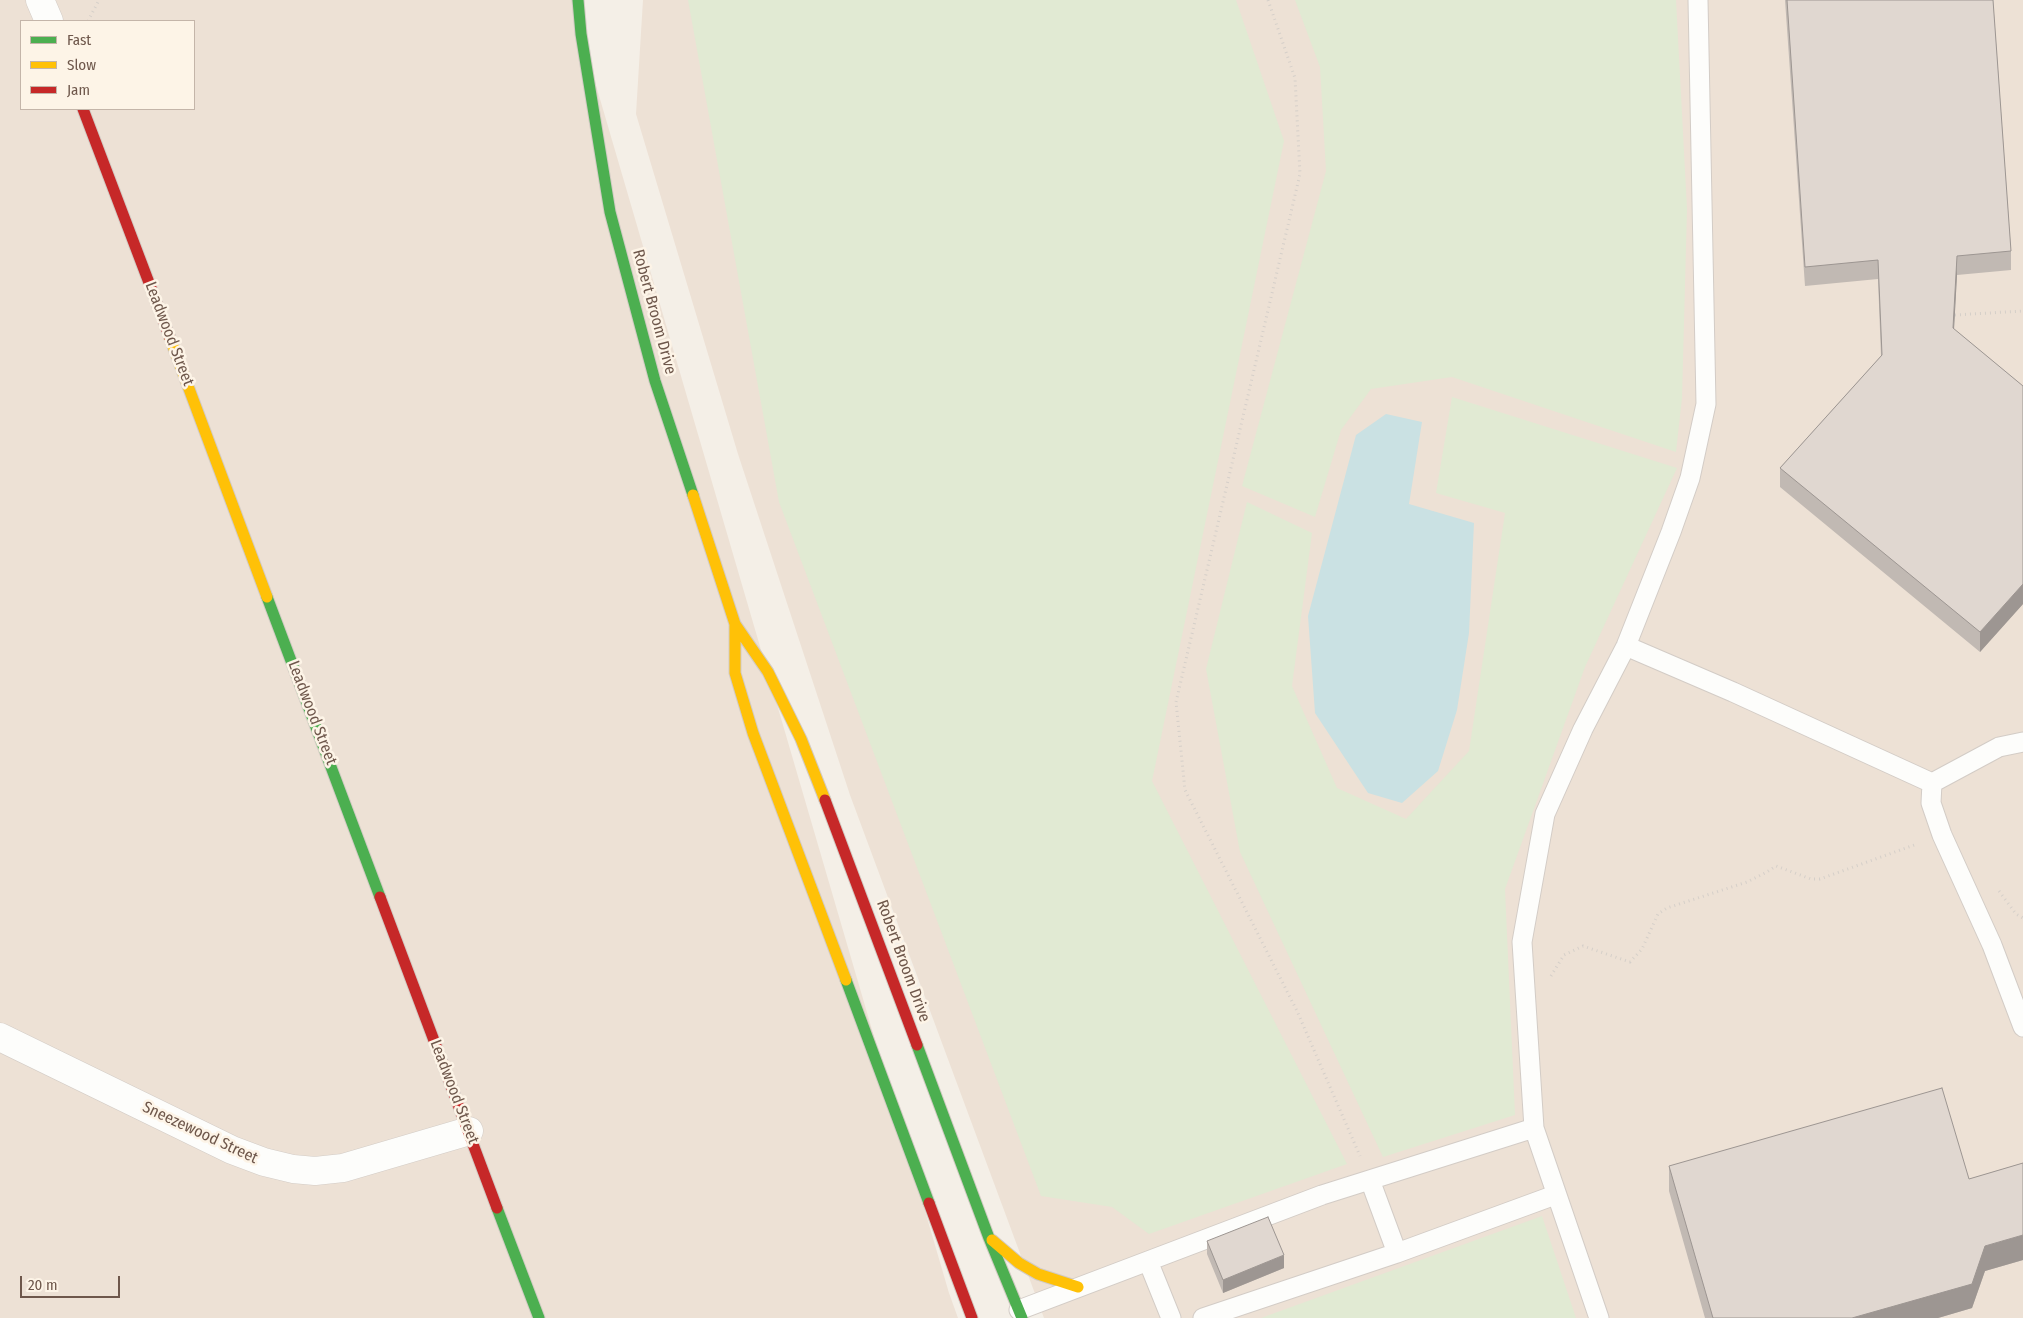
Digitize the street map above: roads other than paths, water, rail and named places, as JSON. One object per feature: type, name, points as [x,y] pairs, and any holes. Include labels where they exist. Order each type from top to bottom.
[{"type":"street","points":[[40,0],[49,20]]},
{"type":"street","name":"Robert Broom Drive","points":[[578,0],[581,34],[610,212],[655,381],[735,624],[768,672],[801,740],[857,884],[989,1238],[1020,1315]]},
{"type":"street","name":"Leadwood Street","points":[[83,110],[539,1318]]},
{"type":"street","name":"Robert Broom Drive","points":[[735,624],[735,673],[753,733],[972,1318]]},
{"type":"street","name":"Sneezewood Street","points":[[0,1037],[232,1150],[293,1170],[315,1171],[343,1168],[469,1131]]},
{"type":"street","points":[[904,1136],[920,1147]]},
{"type":"street","points":[[989,1238],[1019,1262],[1038,1274],[1078,1287]]},
{"type":"lane","points":[[1599,1318],[1581,1260],[1555,1195],[1534,1128],[1522,942],[1545,814],[1583,729],[1626,646],[1671,532],[1690,478],[1706,404],[1698,0]]},
{"type":"lane","points":[[1626,646],[1734,692],[1932,783]]},
{"type":"lane","points":[[1932,783],[1999,747],[2023,742]]},
{"type":"lane","points":[[1932,783],[1931,802],[1942,835],[1992,945],[2023,1027]]},
{"type":"lane","points":[[1020,1315],[1078,1287],[1322,1195],[1534,1128]]},
{"type":"lane","points":[[1370,1180],[1397,1253]]},
{"type":"lane","points":[[1203,1318],[1397,1253],[1555,1195]]},
{"type":"lane","points":[[1148,1261],[1171,1318]]},
{"type":"water","points":[[1386,414],[1422,422],[1409,504],[1474,523],[1469,633],[1457,710],[1438,771],[1402,803],[1368,793],[1315,713],[1308,616],[1356,435]]}]
